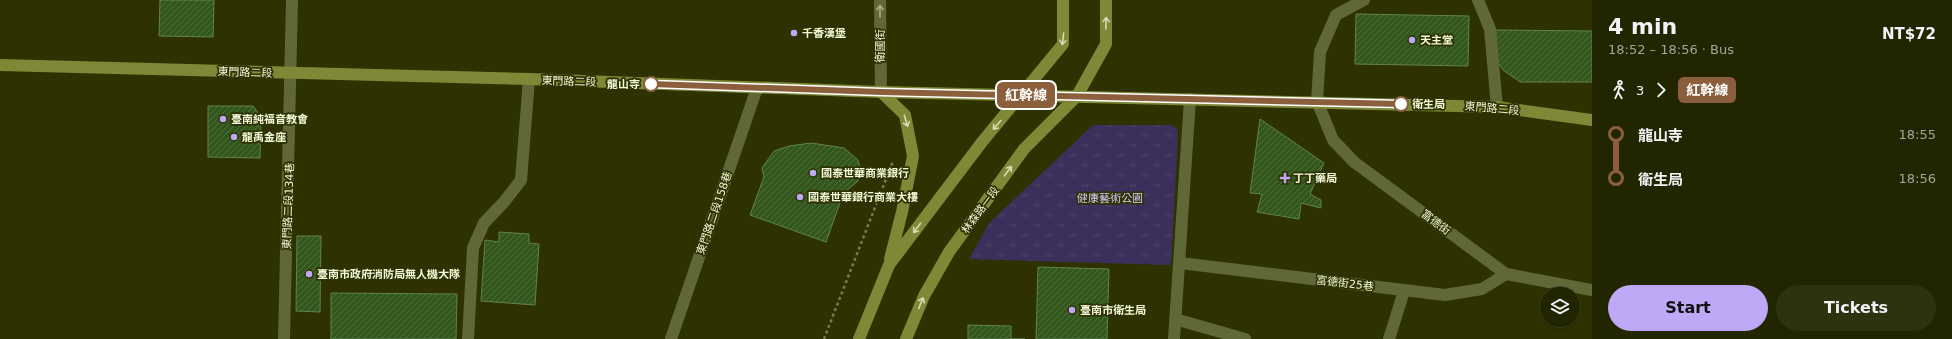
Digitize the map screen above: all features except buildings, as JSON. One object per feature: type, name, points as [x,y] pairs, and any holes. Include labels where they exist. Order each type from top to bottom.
[{"type":"main road","points":[[889,266],[982,142],[1063,44],[1063,0]]},
{"type":"main road","name":"林森路一段","points":[[906,339],[924,296],[949,252],[1024,149],[1077,96],[1106,44],[1106,0]]},
{"type":"main road","name":"東門路二段","points":[[0,65],[529,79],[881,92],[1317,101],[1496,107],[1592,120]]},
{"type":"main road","points":[[859,339],[889,266],[913,156],[905,115],[881,92]]},
{"type":"street","name":"東門路二段134巷","points":[[284,339],[292,73],[292,0]]},
{"type":"street","name":"衛國街","points":[[880,0],[881,92]]},
{"type":"street","points":[[1317,101],[1320,52],[1336,15],[1364,0]]},
{"type":"street","points":[[1478,0],[1490,29],[1496,107]]},
{"type":"street","points":[[468,339],[473,248],[484,223],[504,202],[521,180],[529,79]]},
{"type":"street","name":"東門路二段158巷","points":[[670,339],[757,88]]},
{"type":"street","points":[[1174,339],[1190,99]]},
{"type":"street","name":"富德街","points":[[1317,101],[1333,140],[1354,162],[1506,274],[1592,290]]},
{"type":"street","name":"富德街25巷","points":[[1180,262],[1445,295],[1482,289],[1506,274]]},
{"type":"street","points":[[1389,339],[1404,291]]},
{"type":"street","points":[[1176,319],[1244,339]]},
{"type":"path","points":[[824,339],[894,158]]},
{"type":"green space","name":"健康藝術公園","points":[[1093,125],[1170,125],[1177,128],[1178,135],[1171,265],[969,259],[989,223]]},
{"type":"bus line","name":"紅幹線","points":[[651,84],[881,92],[1401,104]]},
{"type":"place","name":"千香漢堡","points":[[794,33]]},
{"type":"place","name":"天主堂","points":[[1412,40]]},
{"type":"place","name":"龍山寺","points":[[651,84]]},
{"type":"place","name":"衛生局","points":[[1401,104]]},
{"type":"place","name":"臺南純福音教會","points":[[223,119]]},
{"type":"place","name":"龍禹金座","points":[[234,137]]},
{"type":"place","name":"國泰世華商業銀行","points":[[813,173]]},
{"type":"place","name":"丁丁藥局","points":[[1285,178]]},
{"type":"place","name":"國泰世華銀行商業大樓","points":[[800,197]]},
{"type":"place","name":"臺南市政府消防局無人機大隊","points":[[309,274]]},
{"type":"place","name":"臺南市衛生局","points":[[1072,310]]}]
